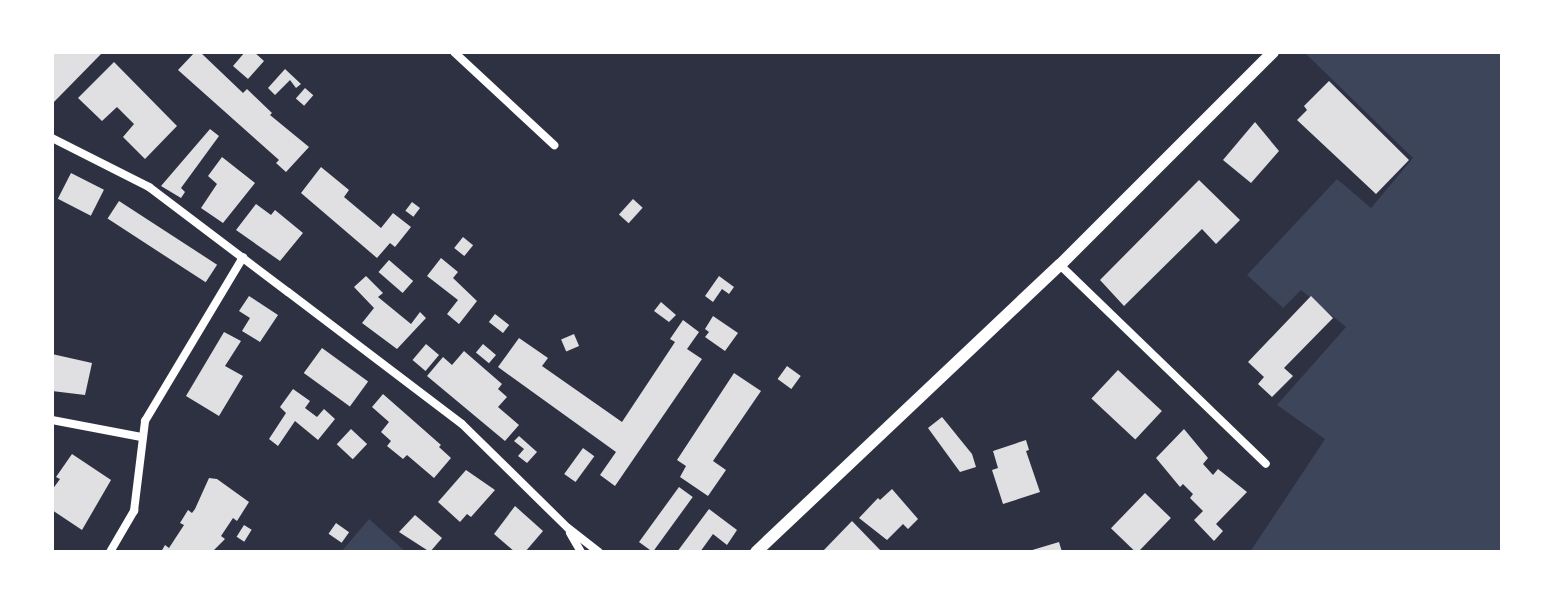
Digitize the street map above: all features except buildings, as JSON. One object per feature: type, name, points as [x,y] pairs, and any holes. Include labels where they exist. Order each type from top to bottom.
[{"type":"street","points":[[454,52],[554,145]]},
{"type":"street","points":[[756,552],[1060,265],[1273,52]]},
{"type":"street","points":[[52,138],[149,187],[243,257],[462,424],[568,528],[599,552]]},
{"type":"street","points":[[110,552],[134,511],[145,421],[243,257]]},
{"type":"street","points":[[1060,265],[1266,464]]},
{"type":"street","points":[[52,420],[141,437]]},
{"type":"street","points":[[568,528],[581,552]]},
{"type":"shaded area","points":[[1304,52],[1502,52],[1502,552],[1250,552],[1325,439],[1277,405],[1346,327],[1301,290],[1283,308],[1247,275],[1337,179],[1371,208],[1413,158]]},
{"type":"shaded area","points":[[369,519],[406,552],[341,552]]}]
